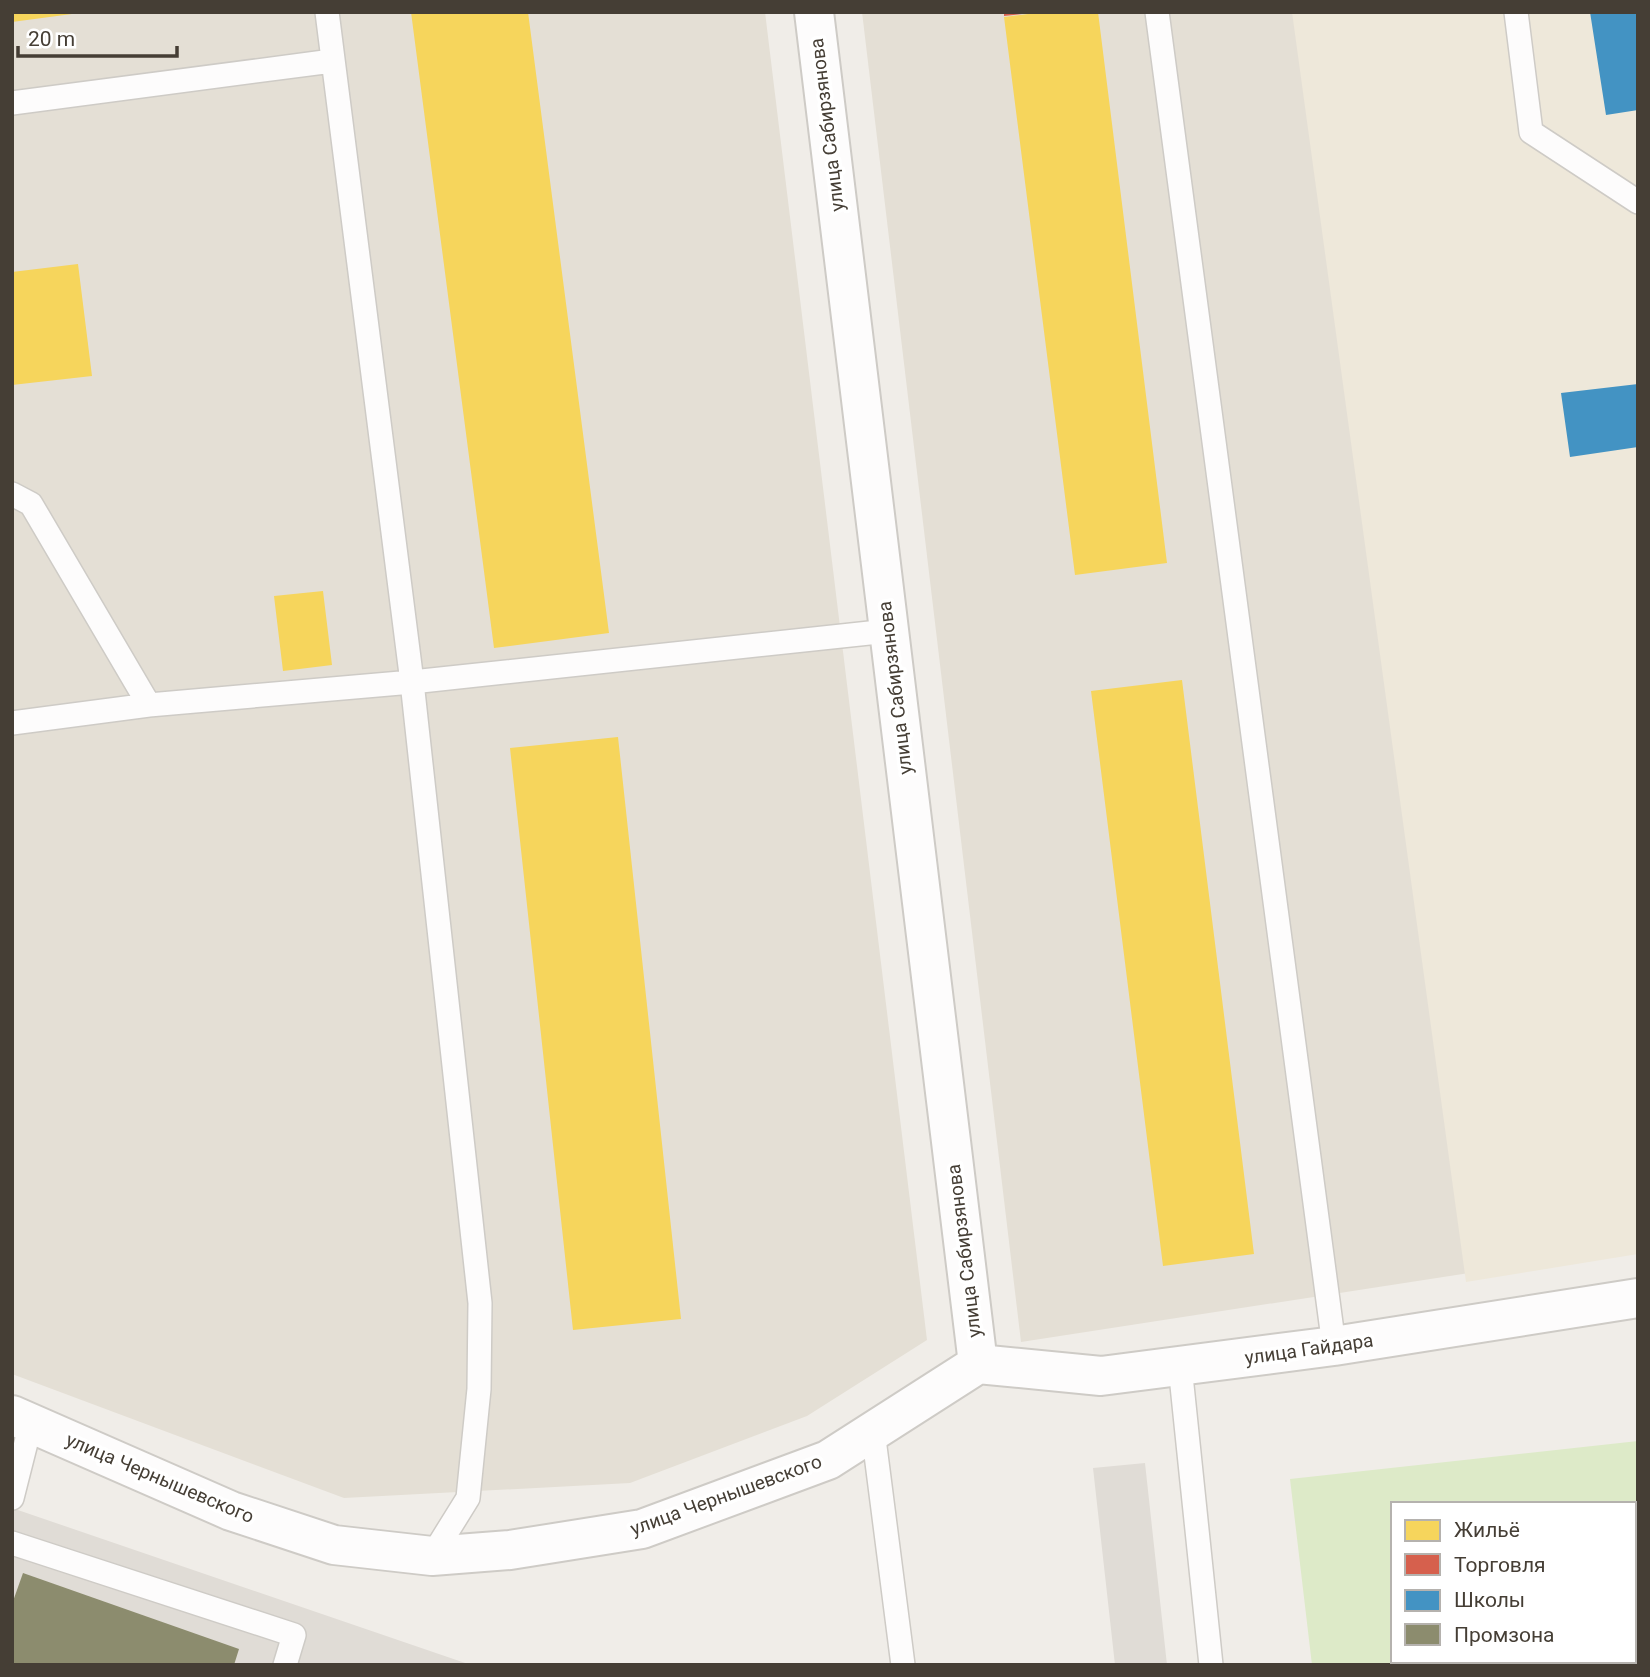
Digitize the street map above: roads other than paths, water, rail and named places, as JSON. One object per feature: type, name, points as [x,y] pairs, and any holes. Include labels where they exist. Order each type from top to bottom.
[{"type":"street","name":"улица Сабирзянова","points":[[814,12],[978,1364]]},
{"type":"street","name":"улица Гайдара","points":[[978,1364],[1101,1376],[1334,1346],[1638,1298]]},
{"type":"street","name":"улица Чернышевского","points":[[22,1419],[257,1520],[334,1545],[432,1556],[510,1550],[642,1529],[828,1460],[978,1364]]},
{"type":"lane","points":[[327,12],[412,682],[480,1303],[479,1389],[468,1498],[432,1556]]},
{"type":"lane","points":[[1157,12],[1334,1346]]},
{"type":"lane","points":[[1516,12],[1531,132],[1638,202]]},
{"type":"lane","points":[[12,103],[332,61]]},
{"type":"lane","points":[[12,494],[31,504],[149,705]]},
{"type":"lane","points":[[12,723],[149,705],[412,682],[888,631]]},
{"type":"lane","points":[[1180,1366],[1211,1665]]},
{"type":"lane","points":[[12,1498],[22,1419]]},
{"type":"lane","points":[[873,1431],[903,1665]]},
{"type":"lane","points":[[12,1543],[295,1635],[285,1665]]}]
